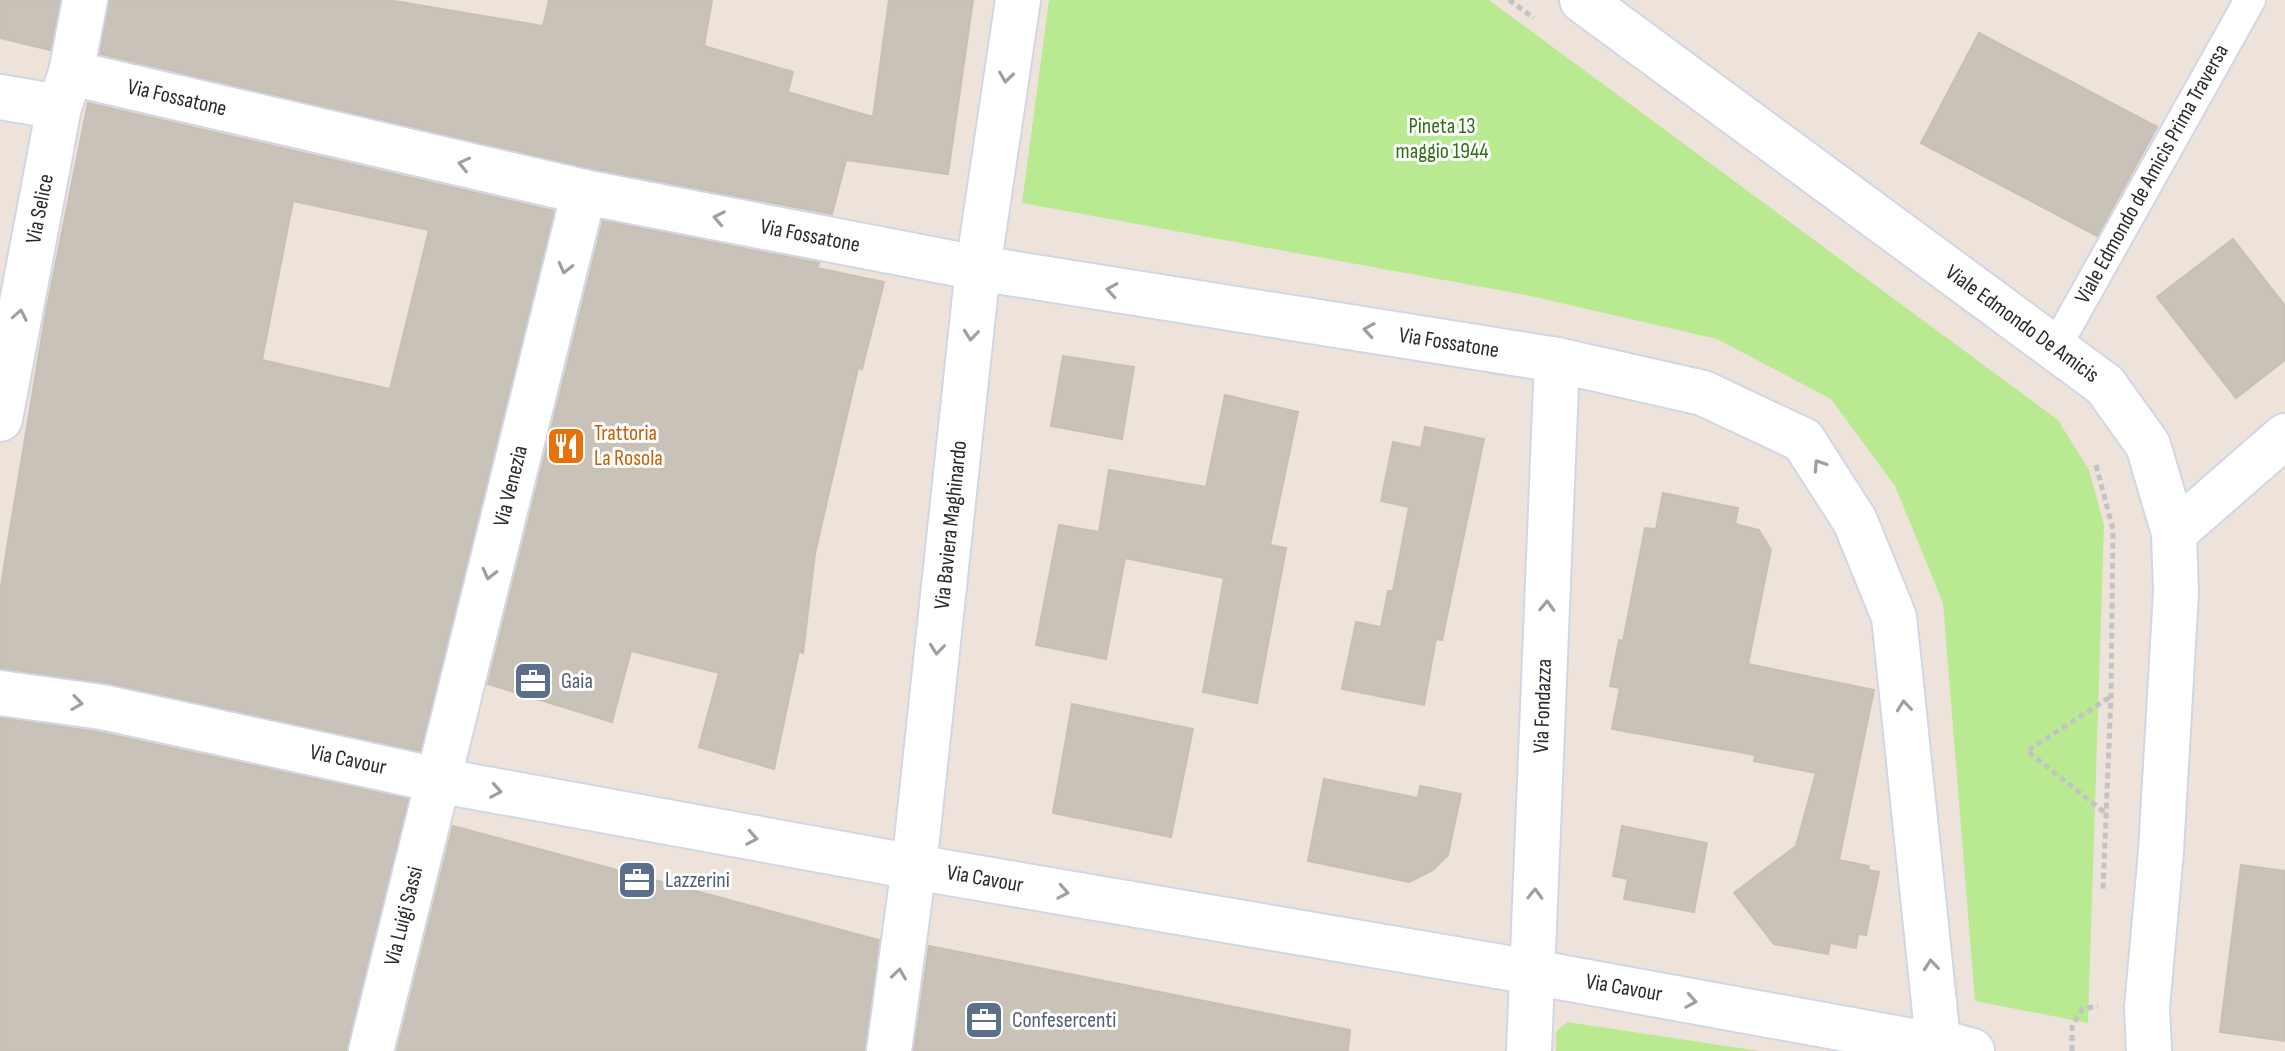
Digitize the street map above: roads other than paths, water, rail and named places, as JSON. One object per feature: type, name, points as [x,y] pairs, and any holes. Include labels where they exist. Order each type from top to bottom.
[{"type":"street","name":"Via Selice","points":[[0,419],[85,0]]},
{"type":"street","name":"Via Baviera Maghinardo","points":[[889,1051],[914,867],[978,268],[1018,0]]},
{"type":"street","name":"Viale Edmondo De Amicis","points":[[1582,0],[2105,385],[2148,445],[2174,533],[2176,592],[2161,851],[2147,1008],[2149,1051]]},
{"type":"street","name":"Via Fossatone","points":[[0,97],[65,90],[978,268],[1557,360]]},
{"type":"street","name":"Via Venezia","points":[[437,780],[584,192]]},
{"type":"street","name":"Via Fondazza","points":[[1529,1051],[1557,360]]},
{"type":"street","points":[[1557,360],[1703,393],[1803,440],[1855,521],[1894,617],[1931,1047]]},
{"type":"street","points":[[2174,533],[2285,436]]},
{"type":"street","name":"Via Cavour","points":[[0,693],[102,707],[437,780],[914,867],[1532,972],[1931,1047]]},
{"type":"street","name":"Via Luigi Sassi","points":[[371,1051],[437,780]]},
{"type":"lane","name":"Viale Edmondo de Amicis Prima Traversa","points":[[2055,348],[2250,0]]},
{"type":"place","name":"Trattoria La Rosola","points":[[566,446]]},
{"type":"place","name":"Gaia","points":[[533,681]]},
{"type":"place","name":"Lazzerini","points":[[637,880]]},
{"type":"place","name":"Confesercenti","points":[[984,1020]]},
{"type":"park label","name":"Pineta 13 maggio 1944","points":[[1442,138]]}]
